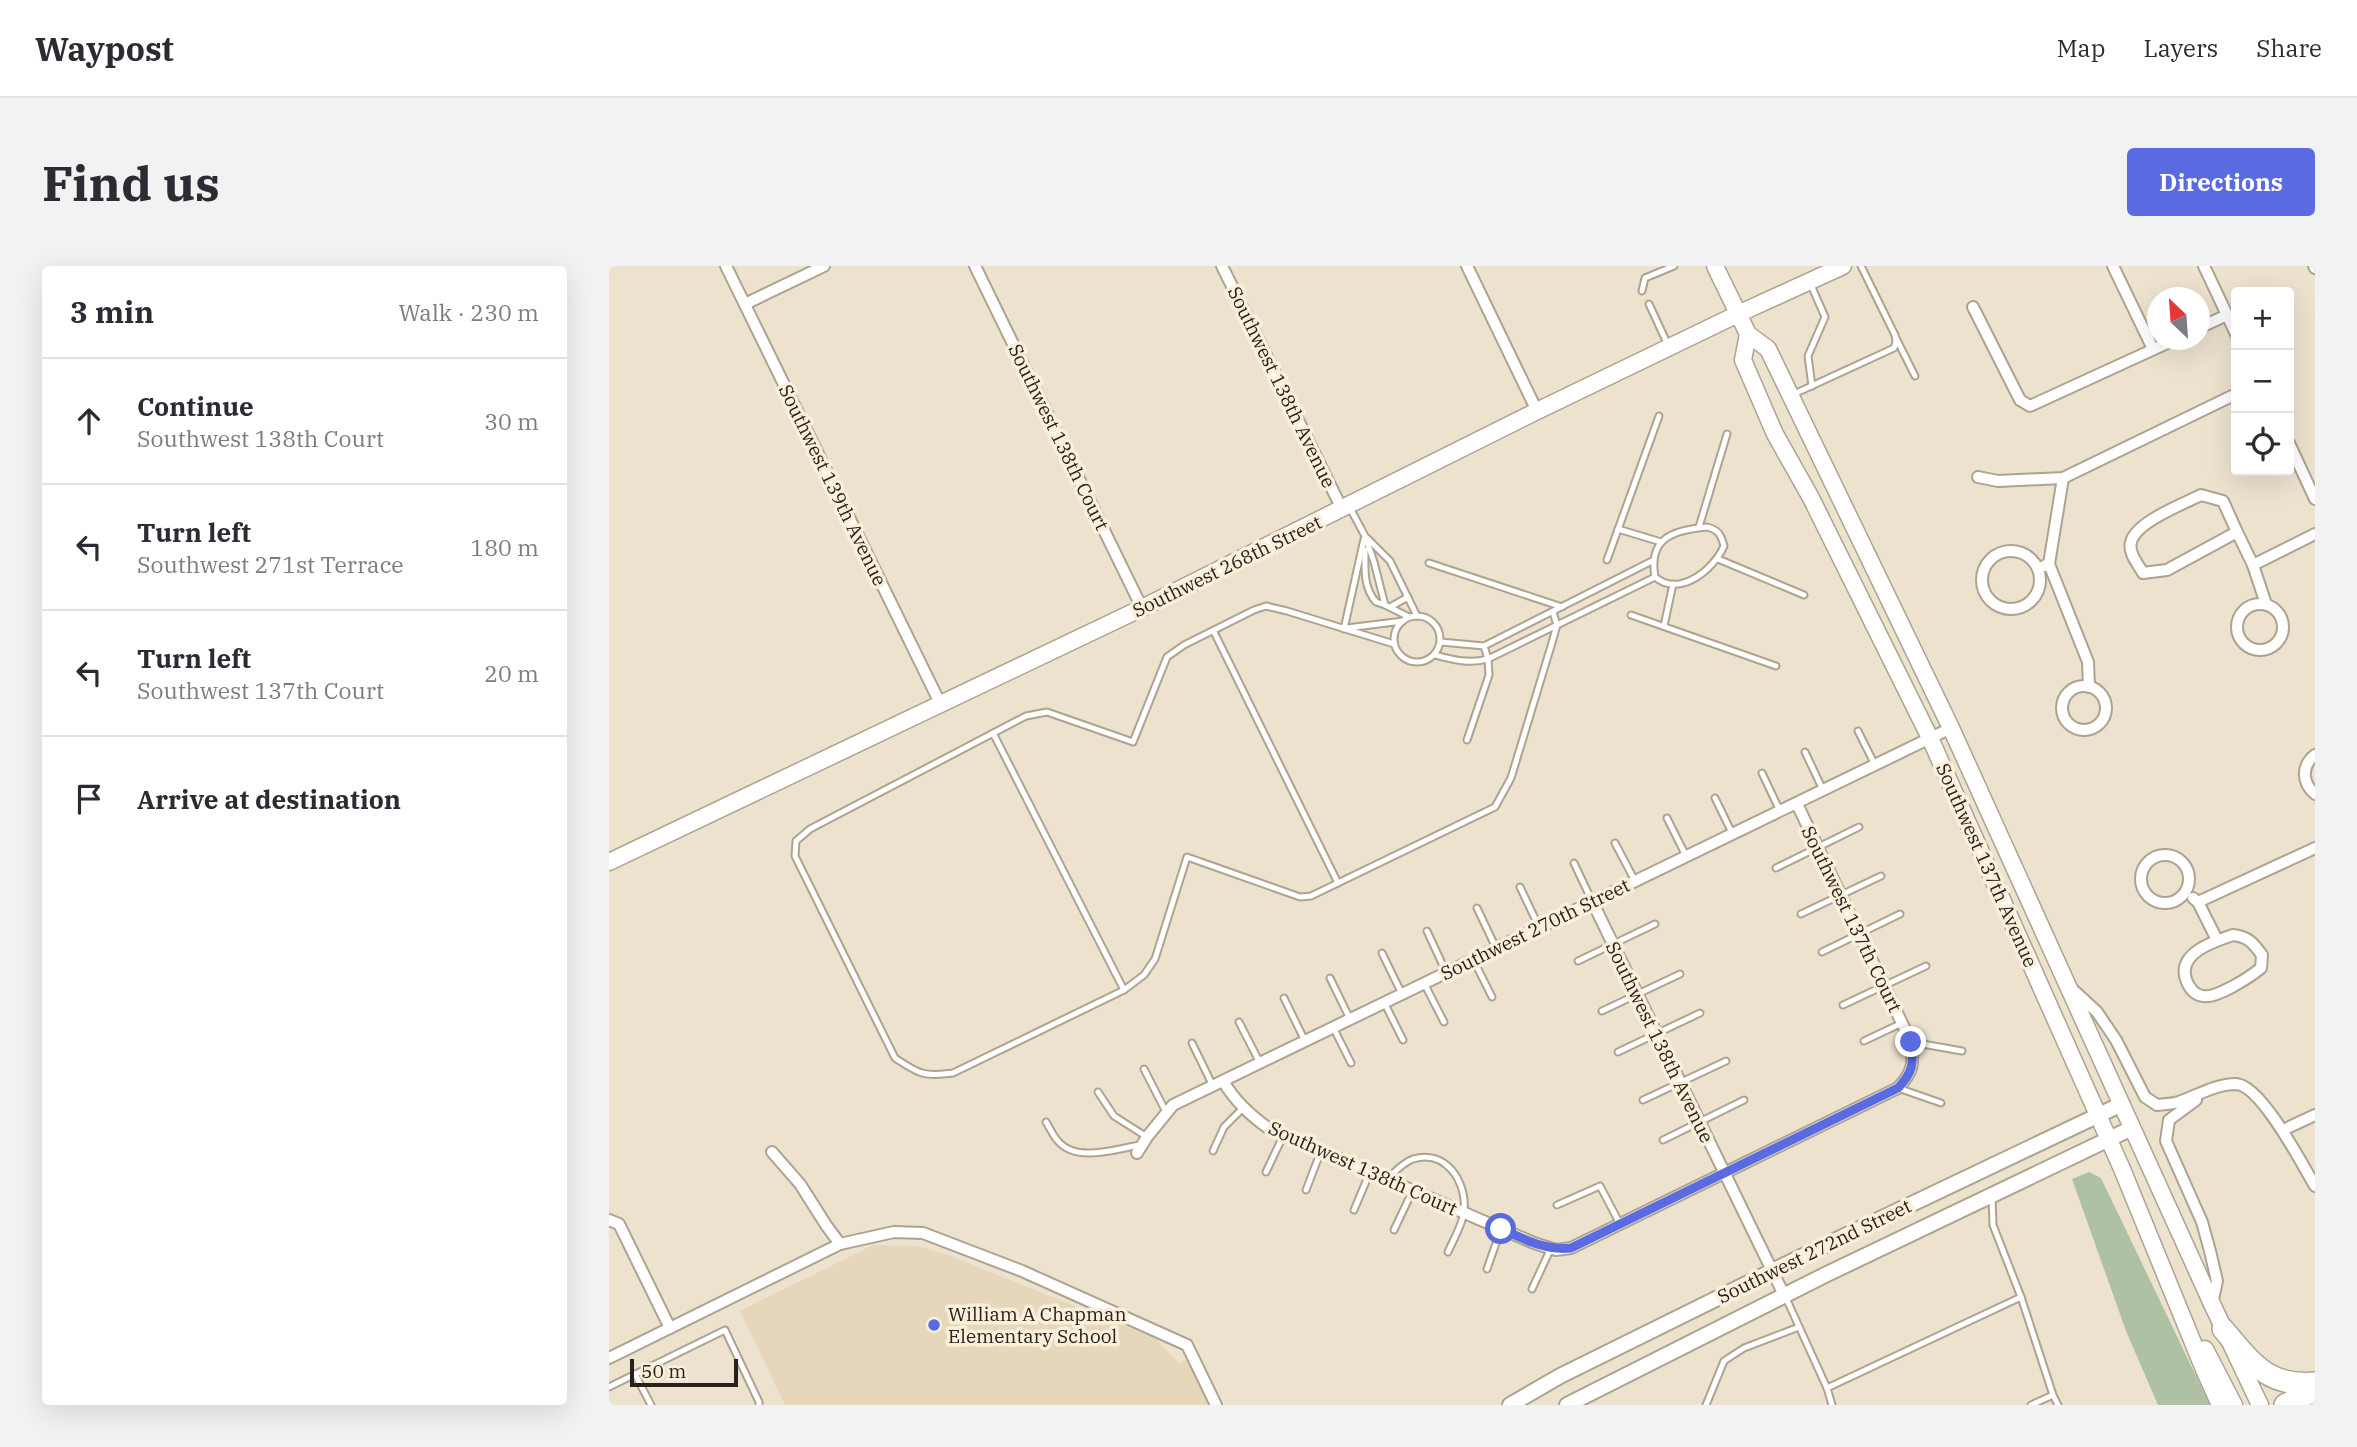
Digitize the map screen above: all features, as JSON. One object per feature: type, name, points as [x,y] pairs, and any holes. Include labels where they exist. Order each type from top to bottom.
[{"type":"highway","points":[[2223,1329],[2249,1360],[2271,1377],[2291,1384],[2315,1383]]},
{"type":"highway","points":[[2285,1405],[2315,1390]]},
{"type":"main road","name":"Southwest 137th Avenue","points":[[1715,266],[1748,334],[1768,349],[1951,728],[2211,1304],[2260,1405]]},
{"type":"main road","name":"Southwest 268th Street","points":[[609,862],[1142,608],[1537,411],[1843,266]]},
{"type":"main road","name":"Southwest 137th Avenue","points":[[1748,334],[1744,360],[1775,434],[1811,498],[1930,738],[2109,1140],[2220,1405]]},
{"type":"main road","points":[[2153,1247],[2234,1405]]},
{"type":"street","name":"Southwest 139th Avenue","points":[[726,266],[940,703]]},
{"type":"street","points":[[744,304],[824,266]]},
{"type":"street","name":"Southwest 138th Court","points":[[975,266],[1142,608]]},
{"type":"street","name":"Southwest 138th Avenue","points":[[1222,266],[1346,507]]},
{"type":"street","points":[[1467,266],[1537,411]]},
{"type":"street","points":[[2113,266],[2147,337]]},
{"type":"street","points":[[2204,266],[2231,323]]},
{"type":"street","points":[[1973,307],[2020,400],[2029,406],[2151,350]]},
{"type":"street","points":[[2210,323],[2227,315]]},
{"type":"street","points":[[1978,477],[1998,481],[2063,478],[2231,396]]},
{"type":"street","points":[[2294,454],[2315,499]]},
{"type":"street","points":[[2063,478],[2043,566],[2038,591],[2032,600],[2023,607],[2011,610],[2000,608],[1984,592],[1982,581],[1990,560],[2010,551],[2022,553],[2043,566],[2088,662],[2089,687]]},
{"type":"street","points":[[2237,532],[2167,570],[2143,573],[2133,557],[2131,542],[2141,527],[2201,495],[2223,500],[2253,565],[2266,604],[2275,609],[2283,624],[2283,633],[2278,641],[2263,650],[2254,649],[2239,638],[2238,620],[2249,606],[2266,604]]},
{"type":"street","points":[[2253,565],[2315,534]]},
{"type":"street","points":[[2089,687],[2097,690],[2103,697],[2105,713],[2102,721],[2095,727],[2078,730],[2065,720],[2062,703],[2072,689],[2089,687]]},
{"type":"street","name":"Southwest 270th Street","points":[[1142,1145],[1173,1105],[1951,728]]},
{"type":"street","points":[[2315,755],[2305,766],[2304,776],[2306,785],[2315,794]]},
{"type":"street","name":"Southwest 137th Court","points":[[1797,804],[1911,1042],[1913,1059],[1909,1076],[1898,1088]]},
{"type":"street","points":[[2198,902],[2315,848]]},
{"type":"street","points":[[2160,855],[2179,858],[2186,865],[2189,874],[2186,892],[2179,900],[2170,903],[2151,899],[2144,893],[2141,884],[2145,865],[2151,858],[2160,855]]},
{"type":"street","points":[[2186,892],[2198,902],[2217,940]]},
{"type":"street","name":"Southwest 138th Avenue","points":[[1592,901],[1784,1295]]},
{"type":"street","points":[[2233,935],[2246,937],[2262,955],[2261,968],[2245,980],[2209,996],[2201,996],[2191,990],[2184,975],[2186,962],[2198,950],[2217,940],[2233,935]]},
{"type":"street","name":"Southwest 137th Avenue","points":[[2069,986],[2097,1012],[2116,1040],[2145,1097],[2157,1105],[2177,1103],[2213,1087],[2219,1088]]},
{"type":"street","name":"Southwest 138th Court","points":[[1218,1084],[1268,1128],[1501,1229],[1554,1249]]},
{"type":"street","points":[[2211,1304],[2217,1281],[2202,1222],[2166,1141],[2169,1121],[2189,1103],[2219,1088],[2235,1084],[2252,1090],[2283,1130],[2315,1186]]},
{"type":"street","points":[[1554,1249],[1571,1248],[1898,1088]]},
{"type":"street","name":"Southwest 272nd Street","points":[[1510,1405],[1560,1376],[1772,1271],[2122,1104]]},
{"type":"street","points":[[2283,1130],[2315,1115]]},
{"type":"street","name":"Southwest 272nd Street","points":[[1567,1405],[1784,1295],[2133,1128]]},
{"type":"street","points":[[772,1152],[800,1184],[841,1244]]},
{"type":"street","points":[[609,1220],[619,1224],[670,1328]]},
{"type":"street","points":[[609,1358],[841,1244],[894,1232],[923,1233],[1022,1272],[1187,1345],[1216,1405]]},
{"type":"lane","points":[[1642,291],[1645,278],[1674,266]]},
{"type":"lane","points":[[1861,266],[1915,376]]},
{"type":"lane","points":[[1809,282],[1825,317],[1808,356],[1812,386]]},
{"type":"lane","points":[[1649,304],[1669,348]]},
{"type":"lane","points":[[1791,395],[1894,348],[1895,335]]},
{"type":"lane","points":[[1607,560],[1658,416]]},
{"type":"lane","points":[[1699,527],[1727,434]]},
{"type":"lane","points":[[1346,507],[1364,536],[1388,606]]},
{"type":"lane","points":[[1699,527],[1716,529],[1721,535],[1724,546],[1718,559],[1694,579],[1673,584],[1655,578],[1652,562],[1661,542],[1681,531],[1699,527]]},
{"type":"lane","points":[[1618,529],[1661,542]]},
{"type":"lane","points":[[1364,536],[1390,561],[1417,616]]},
{"type":"lane","points":[[1364,536],[1366,582],[1373,599],[1406,619]]},
{"type":"lane","points":[[1344,629],[1364,536]]},
{"type":"lane","points":[[1718,559],[1804,595]]},
{"type":"lane","points":[[1441,642],[1484,646],[1652,562]]},
{"type":"lane","points":[[1429,563],[1563,608]]},
{"type":"lane","points":[[1435,655],[1463,663],[1488,659],[1655,578]]},
{"type":"lane","points":[[1664,626],[1673,584]]},
{"type":"lane","points":[[1388,606],[1408,597]]},
{"type":"lane","points":[[1394,644],[1266,606],[1184,645],[1167,657],[1133,742],[1047,712],[1026,716],[810,829],[796,841],[795,856],[895,1058],[914,1071],[931,1076],[953,1073],[1124,990],[1144,975],[1155,958],[1187,857],[1300,897],[1338,883],[1495,807],[1511,778],[1557,625],[1553,612]]},
{"type":"lane","points":[[1631,615],[1776,666]]},
{"type":"lane","points":[[1344,629],[1417,616],[1425,617],[1437,626],[1441,642],[1435,655],[1423,662],[1411,662],[1400,655],[1394,644],[1395,631],[1406,619]]},
{"type":"lane","points":[[1214,632],[1338,883]]},
{"type":"lane","points":[[1467,740],[1489,675],[1484,646]]},
{"type":"lane","points":[[1857,731],[1875,766]]},
{"type":"lane","points":[[993,733],[1124,990]]},
{"type":"lane","points":[[1805,752],[1824,791]]},
{"type":"lane","points":[[1762,773],[1781,812]]},
{"type":"lane","points":[[1715,798],[1733,835]]},
{"type":"lane","points":[[1667,818],[1686,857]]},
{"type":"lane","points":[[1776,868],[1859,827]]},
{"type":"lane","points":[[1615,843],[1635,881]]},
{"type":"lane","points":[[1574,863],[1592,901]]},
{"type":"lane","points":[[1801,914],[1881,876]]},
{"type":"lane","points":[[1520,887],[1539,927]]},
{"type":"lane","points":[[1477,908],[1496,948]]},
{"type":"lane","points":[[1822,952],[1900,914]]},
{"type":"lane","points":[[1578,961],[1655,925]]},
{"type":"lane","points":[[1427,931],[1446,972]]},
{"type":"lane","points":[[1381,953],[1402,994]]},
{"type":"lane","points":[[1473,959],[1492,997]]},
{"type":"lane","points":[[1843,1005],[1926,966]]},
{"type":"lane","points":[[1602,1011],[1680,974]]},
{"type":"lane","points":[[1330,978],[1350,1019]]},
{"type":"lane","points":[[1424,983],[1444,1021]]},
{"type":"lane","points":[[1284,998],[1305,1041]]},
{"type":"lane","points":[[1384,1002],[1403,1040]]},
{"type":"lane","points":[[1618,1052],[1700,1013]]},
{"type":"lane","points":[[1239,1022],[1259,1063]]},
{"type":"lane","points":[[1864,1041],[1902,1023]]},
{"type":"lane","points":[[1333,1027],[1351,1063]]},
{"type":"lane","points":[[1911,1042],[1962,1051]]},
{"type":"lane","points":[[1192,1043],[1218,1084]]},
{"type":"lane","points":[[1643,1100],[1726,1061]]},
{"type":"lane","points":[[1144,1069],[1166,1112]]},
{"type":"lane","points":[[1898,1088],[1941,1103]]},
{"type":"lane","points":[[1098,1092],[1114,1116],[1142,1145]]},
{"type":"lane","points":[[1663,1140],[1744,1100]]},
{"type":"lane","points":[[1213,1151],[1224,1127],[1243,1108]]},
{"type":"lane","points":[[1046,1122],[1059,1143],[1075,1153],[1142,1145]]},
{"type":"lane","points":[[1266,1172],[1284,1135]]},
{"type":"lane","points":[[1306,1190],[1321,1151]]},
{"type":"lane","points":[[1387,1179],[1402,1165],[1414,1159],[1429,1158],[1443,1162],[1455,1171],[1463,1188],[1465,1213],[1448,1252]]},
{"type":"lane","points":[[1354,1210],[1370,1172]]},
{"type":"lane","points":[[1557,1205],[1600,1185],[1620,1224]]},
{"type":"lane","points":[[1394,1230],[1413,1190]]},
{"type":"lane","points":[[1991,1195],[1993,1225],[2058,1405]]},
{"type":"lane","points":[[1487,1269],[1501,1229]]},
{"type":"lane","points":[[1532,1289],[1554,1249]]},
{"type":"lane","points":[[1784,1295],[1827,1388],[1832,1405]]},
{"type":"lane","points":[[1827,1388],[2021,1297]]},
{"type":"lane","points":[[1706,1405],[1724,1362],[1744,1348],[1799,1327]]},
{"type":"lane","points":[[609,1387],[725,1330],[759,1405]]},
{"type":"lane","points":[[635,1374],[651,1405]]},
{"type":"lane","points":[[2031,1405],[2053,1395]]},
{"type":"shaded area","name":"William A Chapman Elementary School","points":[[873,1245],[918,1246],[948,1255],[1156,1339],[1179,1363],[1188,1359],[1210,1405],[785,1405],[740,1311]]},
{"type":"green space","points":[[2089,1172],[2101,1178],[2210,1405],[2158,1405],[2126,1331],[2072,1179]]},
{"type":"place","name":"William A Chapman Elementary School","points":[[934,1325]]},
{"type":"route","points":[[1501,1229],[1556,1250],[1571,1248],[1898,1088],[1909,1076],[1913,1059],[1911,1042]]}]
